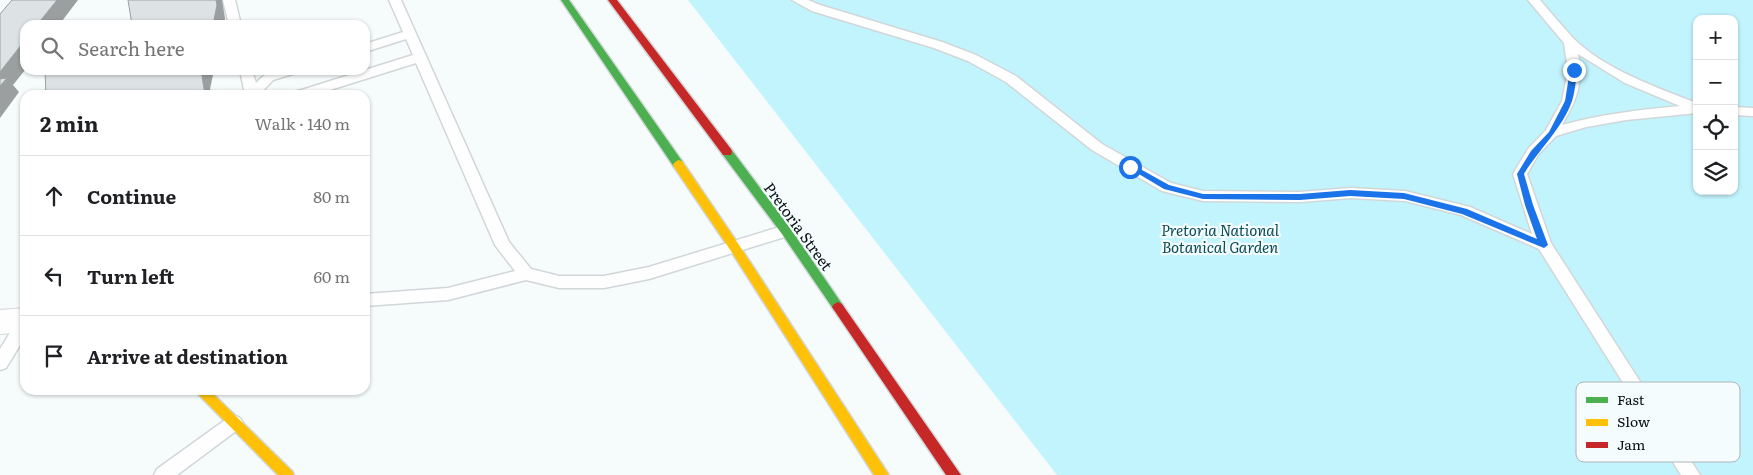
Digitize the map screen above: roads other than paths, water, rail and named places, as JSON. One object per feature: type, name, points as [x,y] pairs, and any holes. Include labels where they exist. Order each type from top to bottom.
[{"type":"main road","points":[[565,0],[735,248],[882,475]]},
{"type":"main road","name":"Pretoria Street","points":[[612,0],[786,231],[954,475]]},
{"type":"main road","points":[[205,395],[287,475]]},
{"type":"street","points":[[0,322],[20,321]]},
{"type":"lane","points":[[229,0],[234,20]]},
{"type":"lane","points":[[396,0],[503,245],[526,274]]},
{"type":"lane","points":[[798,0],[938,45],[972,58],[1011,79],[1098,147],[1166,187],[1203,196],[1300,197],[1350,193],[1404,196],[1464,211],[1544,245]]},
{"type":"lane","points":[[1534,0],[1570,42],[1589,57],[1637,84],[1693,106]]},
{"type":"lane","points":[[370,46],[411,34]]},
{"type":"lane","points":[[1570,42],[1574,70],[1569,101],[1552,134],[1533,152],[1520,174],[1544,245],[1632,382]]},
{"type":"lane","points":[[370,73],[421,57]]},
{"type":"lane","points":[[247,75],[251,90]]},
{"type":"lane","points":[[256,90],[268,77],[275,75]]},
{"type":"lane","points":[[316,90],[364,75]]},
{"type":"lane","points":[[1552,134],[1586,123],[1626,116],[1693,108]]},
{"type":"lane","points":[[1738,111],[1753,112]]},
{"type":"lane","points":[[370,300],[448,294],[526,274],[559,282],[604,282],[649,273],[786,231]]},
{"type":"lane","points":[[0,363],[20,329]]},
{"type":"lane","points":[[163,475],[234,423]]},
{"type":"lane","points":[[1683,462],[1691,475]]},
{"type":"park label","name":"Pretoria National Botanical Garden","points":[[1220,238]]}]
